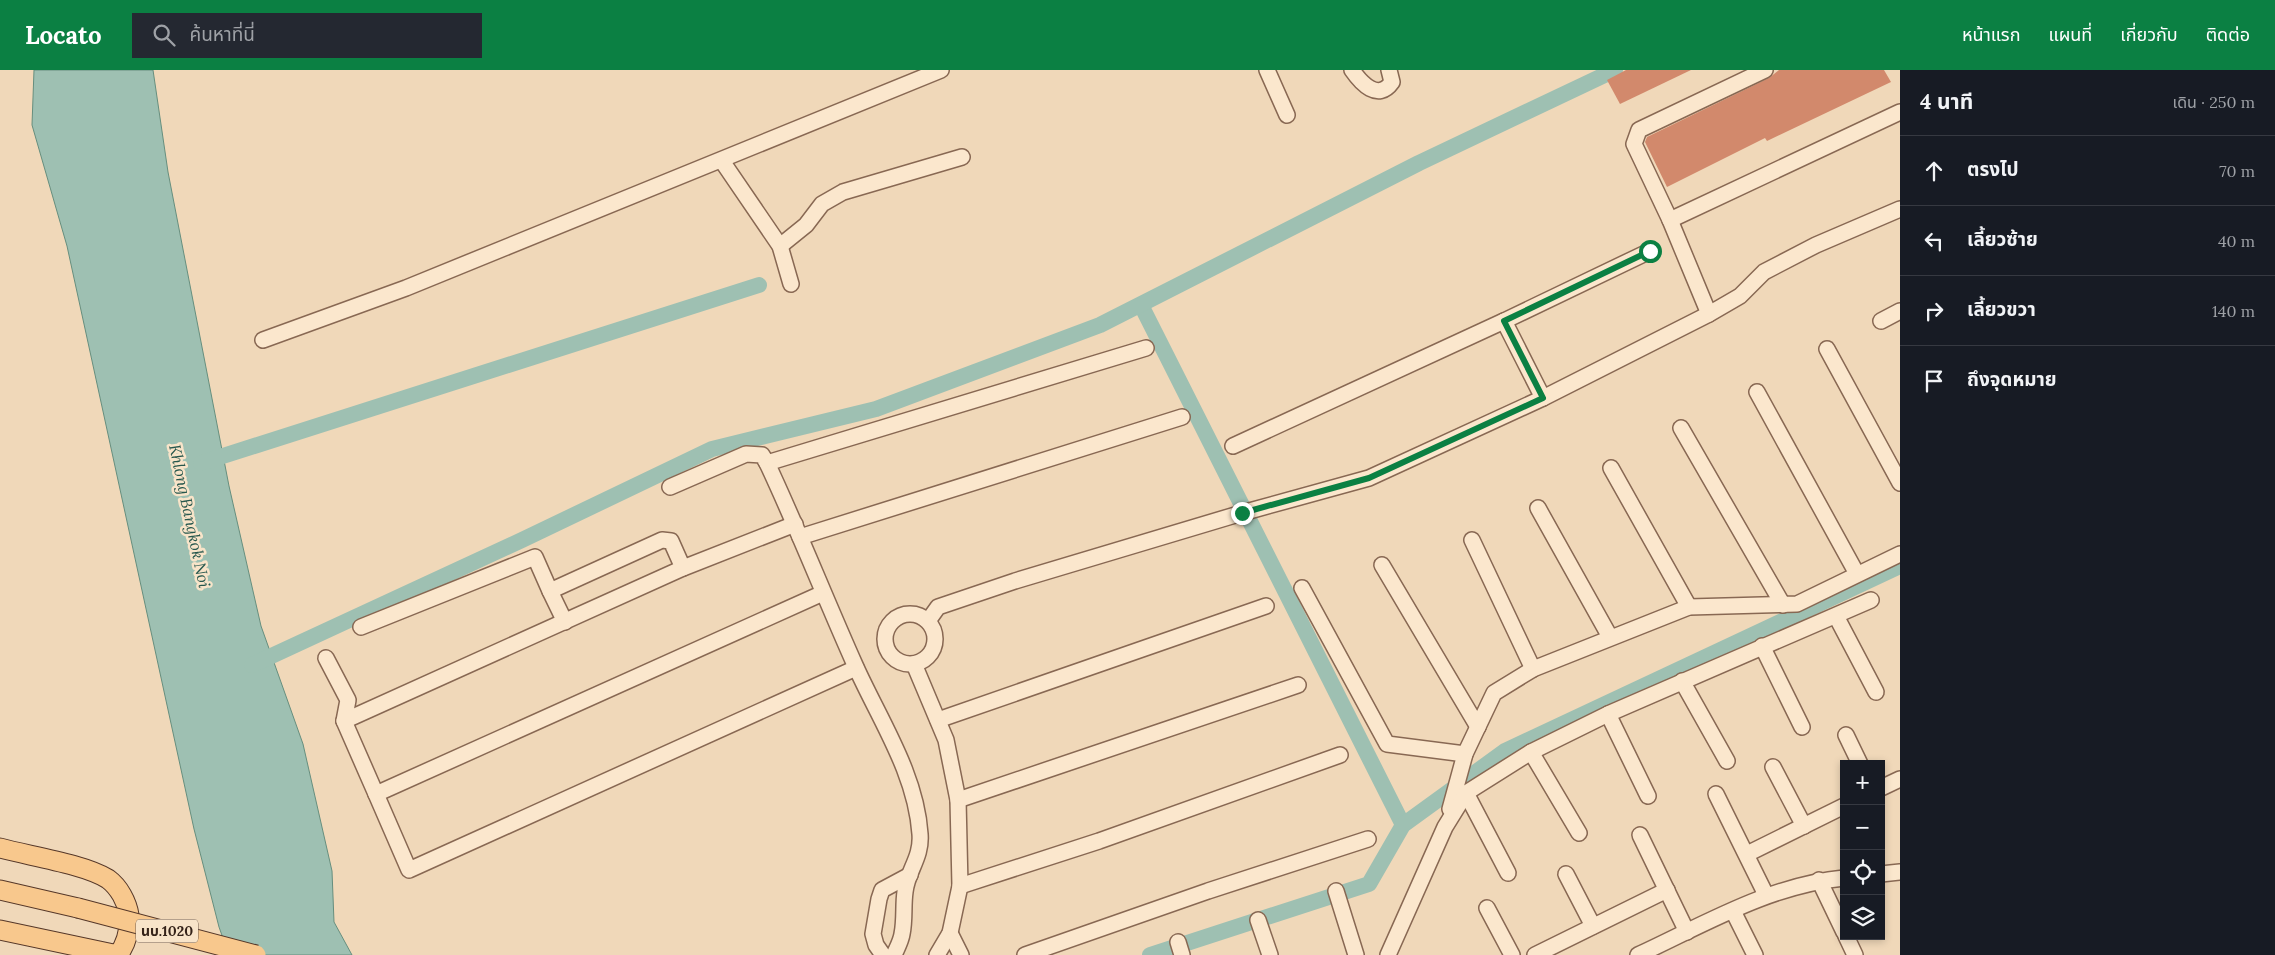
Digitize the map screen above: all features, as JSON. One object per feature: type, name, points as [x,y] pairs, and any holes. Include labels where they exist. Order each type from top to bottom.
[{"type":"main road","name":"นบ.1020","points":[[0,848],[86,870],[108,880],[122,894],[128,908],[130,926],[124,946],[118,955],[89,947],[0,930]]},
{"type":"main road","name":"นบ.1020","points":[[0,890],[78,908],[256,955]]},
{"type":"street","points":[[263,340],[406,288],[722,161],[941,70]]},
{"type":"street","points":[[1267,70],[1287,115]]},
{"type":"street","points":[[1352,70],[1364,86],[1371,90],[1378,90],[1390,85],[1392,77],[1389,70]]},
{"type":"street","points":[[1709,314],[1670,220],[1634,144],[1635,136],[1640,130],[1765,70]]},
{"type":"street","points":[[1670,220],[1900,112]]},
{"type":"street","points":[[780,246],[806,225],[822,204],[843,192],[962,157]]},
{"type":"street","points":[[722,161],[780,246],[791,284]]},
{"type":"street","points":[[928,621],[938,607],[1015,581],[1220,519],[1369,478],[1543,398],[1709,314],[1740,296],[1764,272],[1816,245],[1900,209]]},
{"type":"street","points":[[1233,446],[1504,321],[1650,251]]},
{"type":"street","points":[[1880,321],[1900,311]]},
{"type":"street","points":[[1504,321],[1543,398]]},
{"type":"street","points":[[767,463],[1146,348]]},
{"type":"street","points":[[1827,349],[1900,483]]},
{"type":"street","points":[[1757,392],[1857,574]]},
{"type":"street","points":[[344,722],[683,568],[798,531],[1182,417]]},
{"type":"street","points":[[1681,428],[1783,605]]},
{"type":"street","points":[[670,487],[746,454],[762,455],[767,463],[856,668],[910,781],[920,836],[917,861],[905,891],[902,934],[894,955]]},
{"type":"street","points":[[1611,468],[1689,607]]},
{"type":"street","points":[[1538,508],[1610,637]]},
{"type":"street","points":[[550,591],[666,539],[673,544],[683,568]]},
{"type":"street","points":[[1472,540],[1533,669]]},
{"type":"street","points":[[1388,955],[1445,826],[1466,754],[1494,693],[1533,669],[1689,607],[1797,604],[1900,554]]},
{"type":"street","points":[[361,627],[535,558],[564,622]]},
{"type":"street","points":[[1382,565],[1478,726]]},
{"type":"street","points":[[1302,588],[1387,744],[1466,754]]},
{"type":"street","points":[[376,794],[823,593]]},
{"type":"street","points":[[1445,826],[1466,793],[1531,752],[1608,714],[1871,600]]},
{"type":"street","points":[[938,720],[1266,606]]},
{"type":"street","points":[[906,614],[918,615],[928,621],[934,631],[935,644],[925,659],[914,664],[902,663],[892,658],[886,648],[886,632],[896,618],[906,614]]},
{"type":"street","points":[[1836,616],[1876,692]]},
{"type":"street","points":[[1762,646],[1802,727]]},
{"type":"street","points":[[326,658],[348,700],[344,722],[409,870],[856,668]]},
{"type":"street","points":[[914,664],[946,740],[958,800],[960,886],[950,933],[937,955]]},
{"type":"street","points":[[1682,681],[1727,761]]},
{"type":"street","points":[[958,800],[1298,685]]},
{"type":"street","points":[[1608,714],[1648,796]]},
{"type":"street","points":[[1846,735],[1858,760]]},
{"type":"street","points":[[1531,752],[1579,833]]},
{"type":"street","points":[[960,886],[1099,841],[1340,755]]},
{"type":"street","points":[[1773,768],[1804,826]]},
{"type":"street","points":[[1885,786],[1900,780]]},
{"type":"street","points":[[1466,793],[1508,873]]},
{"type":"street","points":[[1716,794],[1766,895]]},
{"type":"street","points":[[1747,854],[1840,808]]},
{"type":"street","points":[[1640,835],[1687,932]]},
{"type":"street","points":[[1025,955],[1170,904],[1368,839]]},
{"type":"street","points":[[1885,874],[1900,872]]},
{"type":"street","points":[[1566,874],[1593,926]]},
{"type":"street","points":[[883,955],[876,945],[873,934],[882,890],[910,875]]},
{"type":"street","points":[[1648,953],[1687,932],[1766,895],[1819,880],[1840,878]]},
{"type":"street","points":[[1819,880],[1840,924]]},
{"type":"street","points":[[1535,955],[1667,890]]},
{"type":"street","points":[[1336,891],[1356,955]]},
{"type":"street","points":[[1487,908],[1512,955]]},
{"type":"street","points":[[1733,911],[1755,955]]},
{"type":"street","points":[[1258,920],[1270,955]]},
{"type":"street","points":[[950,933],[961,955]]},
{"type":"street","points":[[1848,940],[1855,955]]},
{"type":"water","name":"Khlong Bangkok Noi","points":[[34,70],[153,70],[168,172],[229,486],[261,626],[303,744],[332,871],[334,922],[352,955],[229,955],[219,927],[194,829],[67,246],[32,125]]},
{"type":"building","points":[[1626,70],[1691,70],[1620,104],[1607,80]]},
{"type":"building","points":[[1779,70],[1884,70],[1891,82],[1767,141],[1765,138],[1667,187],[1645,142],[1647,137],[1769,78]]},
{"type":"waterway","points":[[252,665],[522,540],[712,449],[876,409],[1100,325],[1419,163],[1615,70]]},
{"type":"waterway","points":[[201,463],[759,285]]},
{"type":"waterway","points":[[1141,305],[1403,825]]},
{"type":"waterway","points":[[1150,955],[1369,884],[1403,825],[1505,751],[1900,566]]},
{"type":"route","points":[[1242,513],[1369,478],[1543,398],[1504,321],[1650,251]]}]
